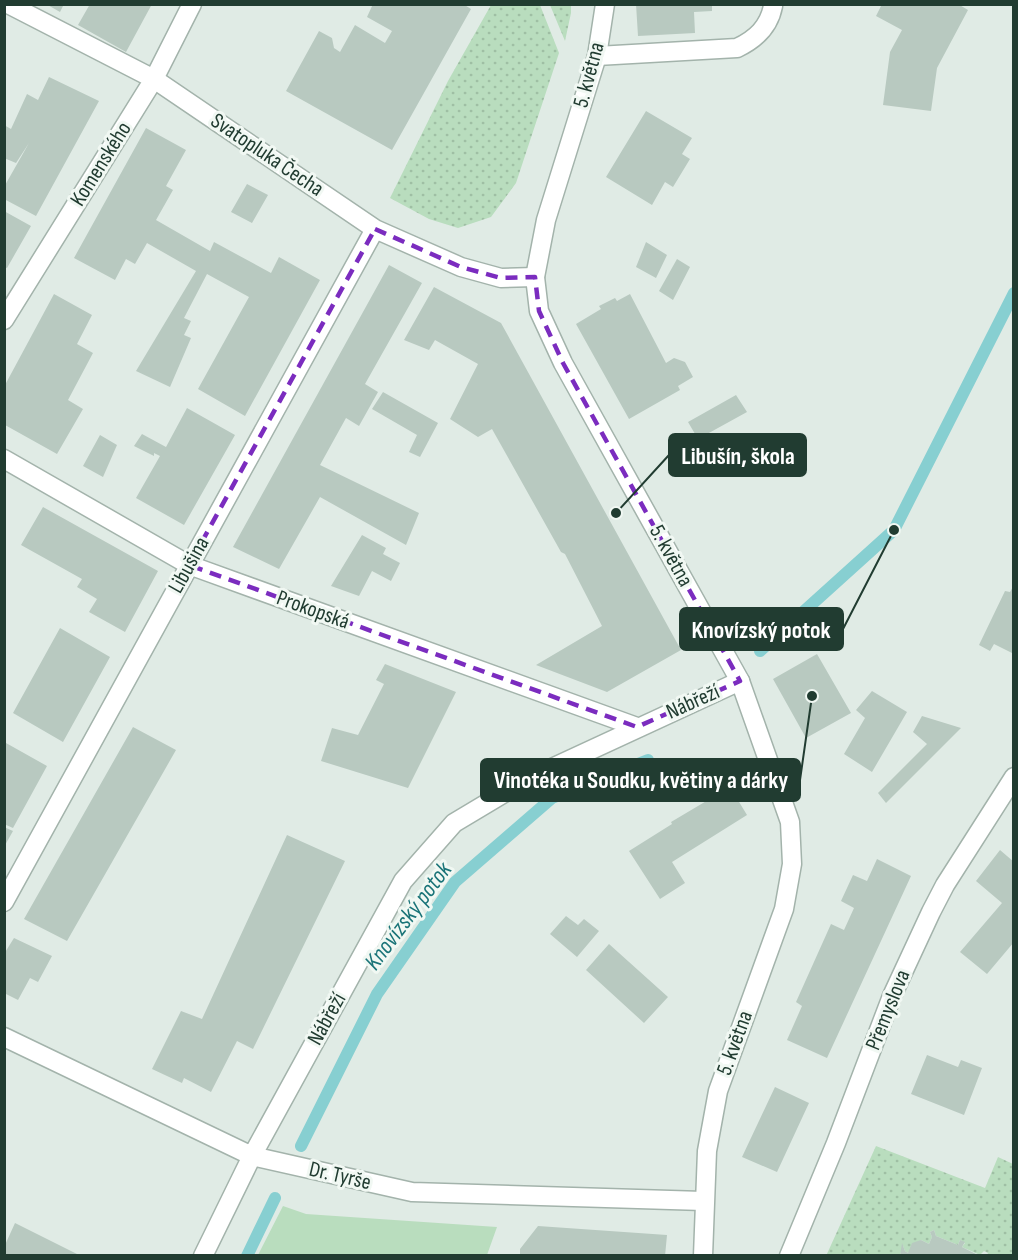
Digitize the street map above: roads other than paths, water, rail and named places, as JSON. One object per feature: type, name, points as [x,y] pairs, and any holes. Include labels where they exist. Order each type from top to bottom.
[{"type":"street","name":"Svatopluka Čecha","points":[[8,4],[154,79],[375,229],[461,267],[501,278],[535,277]]},
{"type":"street","name":"Komenského","points":[[4,320],[154,79],[192,4]]},
{"type":"street","name":"5. května","points":[[605,4],[597,56],[546,220],[535,277],[539,311],[563,363],[740,681],[790,822],[792,864],[784,909],[718,1091],[706,1151],[703,1256]]},
{"type":"street","points":[[597,56],[736,48],[753,41],[771,17],[772,6]]},
{"type":"street","name":"Libušina","points":[[4,902],[375,229]]},
{"type":"street","name":"Prokopská","points":[[4,459],[189,565],[637,727]]},
{"type":"street","name":"Nábřeží","points":[[202,1256],[252,1156],[403,881],[454,823],[526,780],[740,681]]},
{"type":"street","name":"Přemyslova","points":[[789,1256],[836,1143],[892,996],[931,912],[951,875],[1014,777]]},
{"type":"street","name":"Dr. Tyrše","points":[[4,1037],[252,1156],[412,1192],[703,1201]]},
{"type":"waterway","name":"Knovízský potok","points":[[760,651],[894,530],[1014,293]]},
{"type":"waterway","name":"Knovízský potok","points":[[301,1146],[377,994],[455,882],[552,798],[648,760]]},
{"type":"waterway","name":"Knovízský potok","points":[[247,1256],[275,1198]]},
{"type":"place","name":"Libušín, škola","points":[[616,513]]},
{"type":"place","name":"Knovízský potok","points":[[894,530]]},
{"type":"place","name":"Vinotéka u Soudku, květiny a dárky","points":[[812,696]]}]
